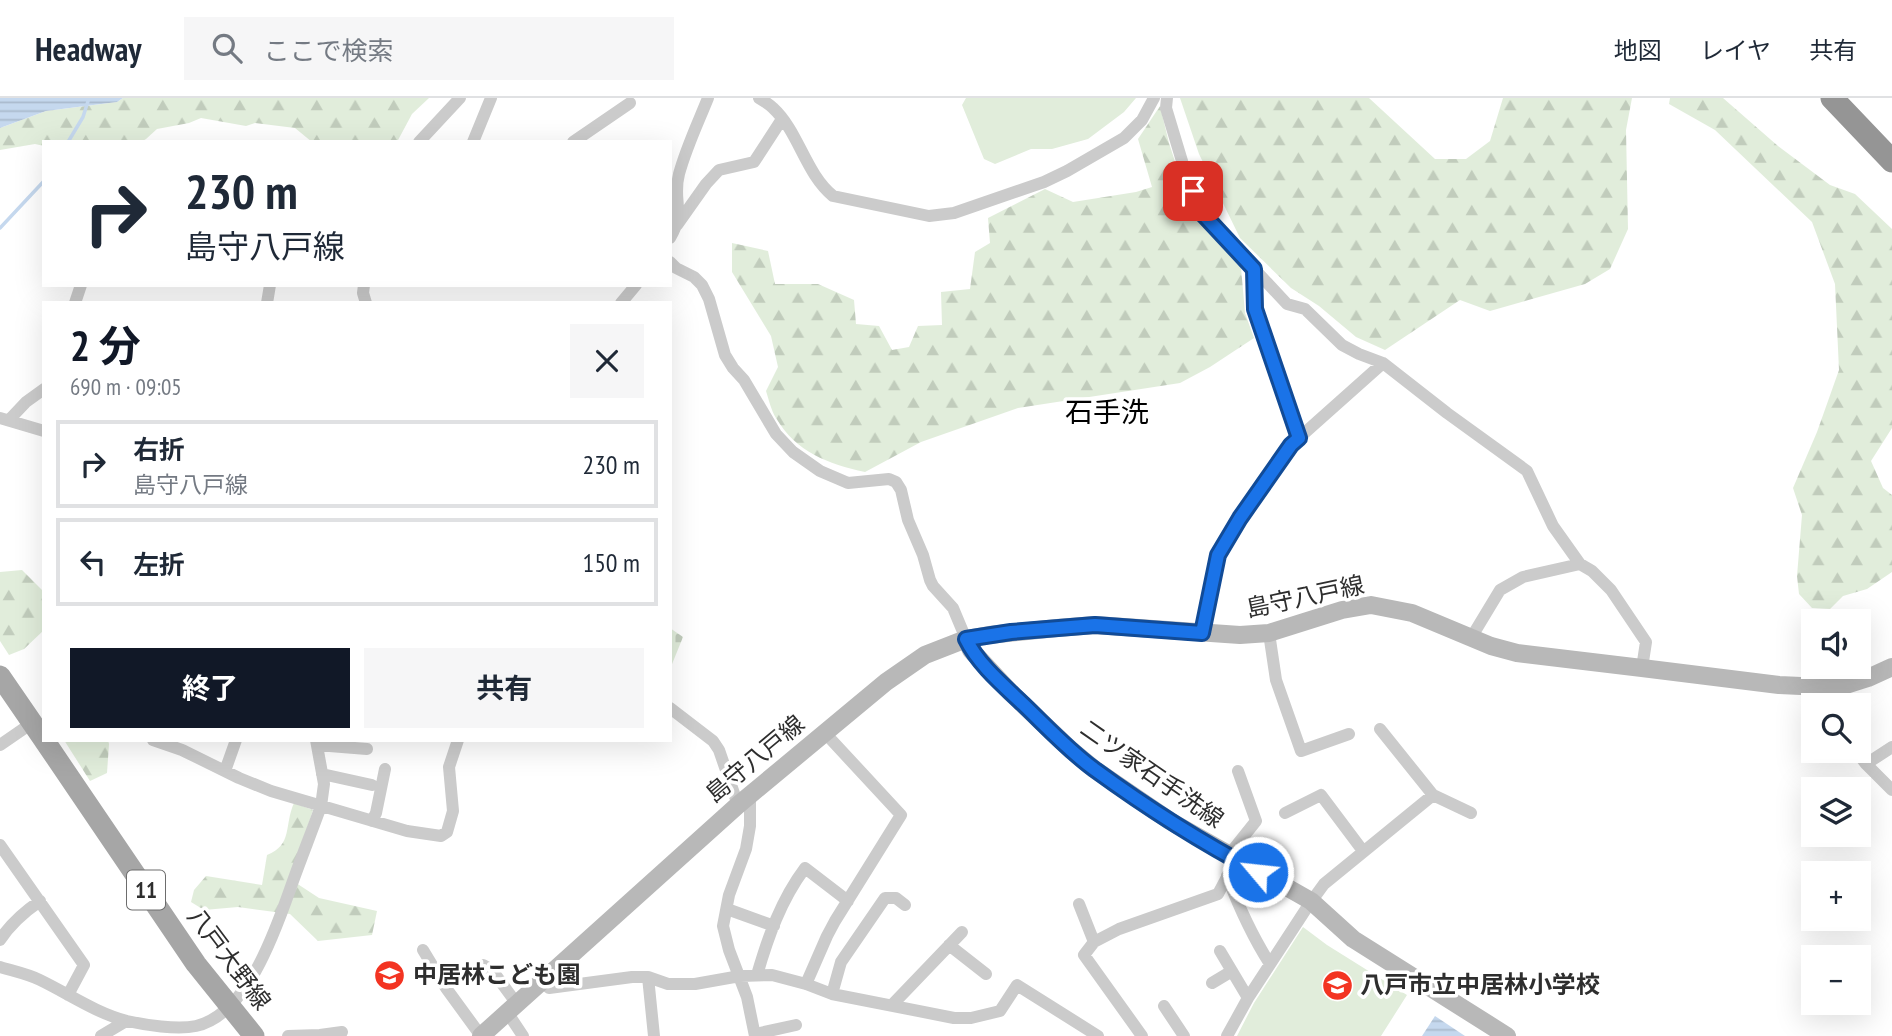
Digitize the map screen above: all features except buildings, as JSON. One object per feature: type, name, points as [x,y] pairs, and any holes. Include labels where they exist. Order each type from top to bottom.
[{"type":"highway","points":[[1832,98],[1892,161]]},
{"type":"main road","name":"島守八戸線","points":[[481,1036],[744,800],[825,733],[906,667],[925,655],[966,639],[1095,625],[1240,635],[1269,633],[1331,613],[1371,605],[1412,613],[1491,646],[1517,653],[1779,685],[1846,685],[1892,667]]},
{"type":"main road","name":"二ツ家石手洗線","points":[[966,639],[971,650],[986,666],[1071,750],[1094,769],[1230,864],[1311,901],[1353,939],[1507,1036]]},
{"type":"main road","name":"八戸大野線","points":[[0,676],[41,735]]},
{"type":"main road","name":"八戸大野線","points":[[46,742],[196,964],[254,1036]]},
{"type":"street","points":[[421,140],[460,98]]},
{"type":"street","points":[[474,140],[491,98]]},
{"type":"street","points":[[677,225],[679,210],[673,191],[708,98]]},
{"type":"street","points":[[759,98],[774,108],[824,188],[834,196],[929,216],[954,213],[1044,182],[1067,171],[1124,138],[1142,120],[1154,98]]},
{"type":"street","points":[[1167,98],[1166,108],[1201,212],[1287,304],[1305,309],[1342,345],[1383,363],[1527,471],[1553,526],[1580,564],[1592,571],[1612,590],[1646,642],[1642,668]]},
{"type":"street","points":[[576,140],[630,103]]},
{"type":"street","points":[[672,234],[706,184],[719,170],[754,162],[782,119]]},
{"type":"street","points":[[672,264],[702,285],[709,299],[725,355],[744,380],[776,434],[793,452],[820,471],[848,483],[889,479],[896,482],[901,490],[908,520],[930,580],[953,608],[966,639]]},
{"type":"street","points":[[1254,269],[1255,309],[1299,438]]},
{"type":"street","points":[[623,301],[634,287]]},
{"type":"street","points":[[1202,633],[1218,555],[1240,518],[1291,445],[1383,363]]},
{"type":"street","points":[[5,419],[42,390]]},
{"type":"street","points":[[5,419],[42,430]]},
{"type":"street","points":[[1471,638],[1500,590],[1523,578],[1580,564]]},
{"type":"street","points":[[1269,633],[1276,680],[1301,751],[1349,734]]},
{"type":"street","points":[[1823,687],[1825,693]]},
{"type":"street","points":[[672,710],[713,741],[744,800],[750,826],[746,849],[729,895],[723,926],[747,997],[755,1035],[796,1025]]},
{"type":"street","points":[[1380,729],[1433,794],[1471,813]]},
{"type":"street","points":[[806,984],[827,936],[901,815],[825,733]]},
{"type":"street","points":[[0,745],[41,735]]},
{"type":"street","points":[[159,742],[271,791],[407,831],[441,836],[447,832],[453,811],[449,766],[457,742]]},
{"type":"street","points":[[225,771],[235,742]]},
{"type":"street","points":[[0,967],[37,978],[97,1010],[126,1021],[174,1027],[196,1026],[216,1016],[229,1006],[249,982],[269,946],[321,806],[324,784],[316,743],[367,748]]},
{"type":"street","points":[[1892,747],[1866,764],[1892,790]]},
{"type":"street","points":[[372,821],[385,769]]},
{"type":"street","points":[[1142,1036],[1084,955],[1094,942],[1119,929],[1218,894],[1230,864],[1256,821],[1238,771]]},
{"type":"street","points":[[322,774],[372,785]]},
{"type":"street","points":[[1227,1036],[1248,998],[1324,884],[1433,794]]},
{"type":"street","points":[[1285,813],[1321,795],[1363,851]]},
{"type":"street","points":[[0,845],[84,965],[68,995]]},
{"type":"street","points":[[1230,864],[1243,916],[1270,964]]},
{"type":"street","points":[[757,975],[792,885],[805,868],[848,901]]},
{"type":"street","points":[[832,994],[842,962],[885,898],[896,898],[905,905]]},
{"type":"street","points":[[0,940],[22,913],[40,901]]},
{"type":"street","points":[[1079,904],[1094,942]]},
{"type":"street","points":[[727,909],[774,926]]},
{"type":"street","points":[[892,1005],[962,932]]},
{"type":"street","points":[[949,946],[986,974]]},
{"type":"street","points":[[423,950],[446,988],[481,1036]]},
{"type":"street","points":[[1220,951],[1248,998]]},
{"type":"street","points":[[483,965],[492,970],[523,1036]]},
{"type":"street","points":[[1212,983],[1232,971]]},
{"type":"street","points":[[542,981],[549,988],[632,977],[648,977],[668,984],[695,984],[740,976],[772,975],[832,994],[954,1018],[971,1018],[1000,1011],[1017,985],[1098,1036]]},
{"type":"street","points":[[648,977],[654,1036]]},
{"type":"street","points":[[1164,1006],[1184,1036]]},
{"type":"street","points":[[101,1036],[126,1021]]},
{"type":"street","points":[[288,1036],[342,1032]]},
{"type":"green space","points":[[123,98],[429,98],[412,114],[398,140],[310,140],[295,128],[255,123],[246,126],[201,118],[157,129],[144,140],[42,140],[42,146],[35,144],[0,150],[0,128],[46,111],[117,102]]},
{"type":"green space","points":[[966,98],[1136,98],[1124,112],[1088,139],[1052,149],[1031,149],[995,164],[984,159],[962,105]]},
{"type":"green space","points":[[1180,98],[1369,98],[1435,159],[1466,159],[1490,141],[1503,98],[1632,98],[1626,130],[1628,229],[1610,269],[1585,284],[1490,311],[1460,300],[1385,350],[1356,337],[1319,306],[1291,288],[1240,238],[1199,154]]},
{"type":"green space","points":[[1670,98],[1723,98],[1778,146],[1830,185],[1855,194],[1892,229],[1892,428],[1871,461],[1883,488],[1892,495],[1892,572],[1867,589],[1843,596],[1830,609],[1812,608],[1799,594],[1797,576],[1802,515],[1793,488],[1839,370],[1835,284],[1812,222],[1715,130],[1669,104]]},
{"type":"green space","points":[[1160,106],[1191,211],[1241,267],[1245,313],[1254,338],[1180,383],[1018,408],[921,442],[865,472],[814,455],[784,430],[774,415],[766,391],[778,367],[771,336],[732,272],[732,243],[768,251],[775,284],[818,284],[854,300],[856,324],[879,326],[892,350],[909,347],[918,326],[942,325],[941,292],[970,289],[975,252],[990,243],[988,218],[1045,189],[1073,202],[1152,187],[1138,139]]},
{"type":"green space","points":[[22,570],[42,590],[42,632],[24,649],[9,655],[0,641],[0,572]]},
{"type":"green space","points":[[672,629],[683,637],[672,664]]},
{"type":"green space","points":[[65,742],[108,742],[107,773],[90,781]]},
{"type":"green space","points":[[294,803],[313,810],[290,879],[319,898],[377,911],[372,935],[318,941],[290,914],[238,907],[204,910],[191,902],[194,890],[206,876],[262,885],[267,855],[281,846]]},
{"type":"green space","name":"八戸市立中居林小学校","points":[[1303,927],[1407,995],[1381,1036],[1237,1036],[1254,1003]]},
{"type":"water","points":[[0,98],[123,98],[117,102],[46,111],[0,128]]},
{"type":"water","points":[[1435,1016],[1465,1036],[1422,1036]]},
{"type":"waterway","points":[[69,140],[83,117],[89,98]]},
{"type":"waterway","points":[[0,228],[42,183]]},
{"type":"place","name":"中居林こども園","points":[[390,975]]},
{"type":"place","name":"八戸市立中居林小学校","points":[[1337,985]]},
{"type":"district","name":"石手洗","points":[[1107,412]]},
{"type":"route","points":[[1193,191],[1201,212],[1254,269],[1255,309],[1299,438],[1291,445],[1240,518],[1218,555],[1202,633],[1095,625],[1011,632],[966,639],[971,650],[1011,692],[1094,769],[1170,821],[1258,872]]}]
